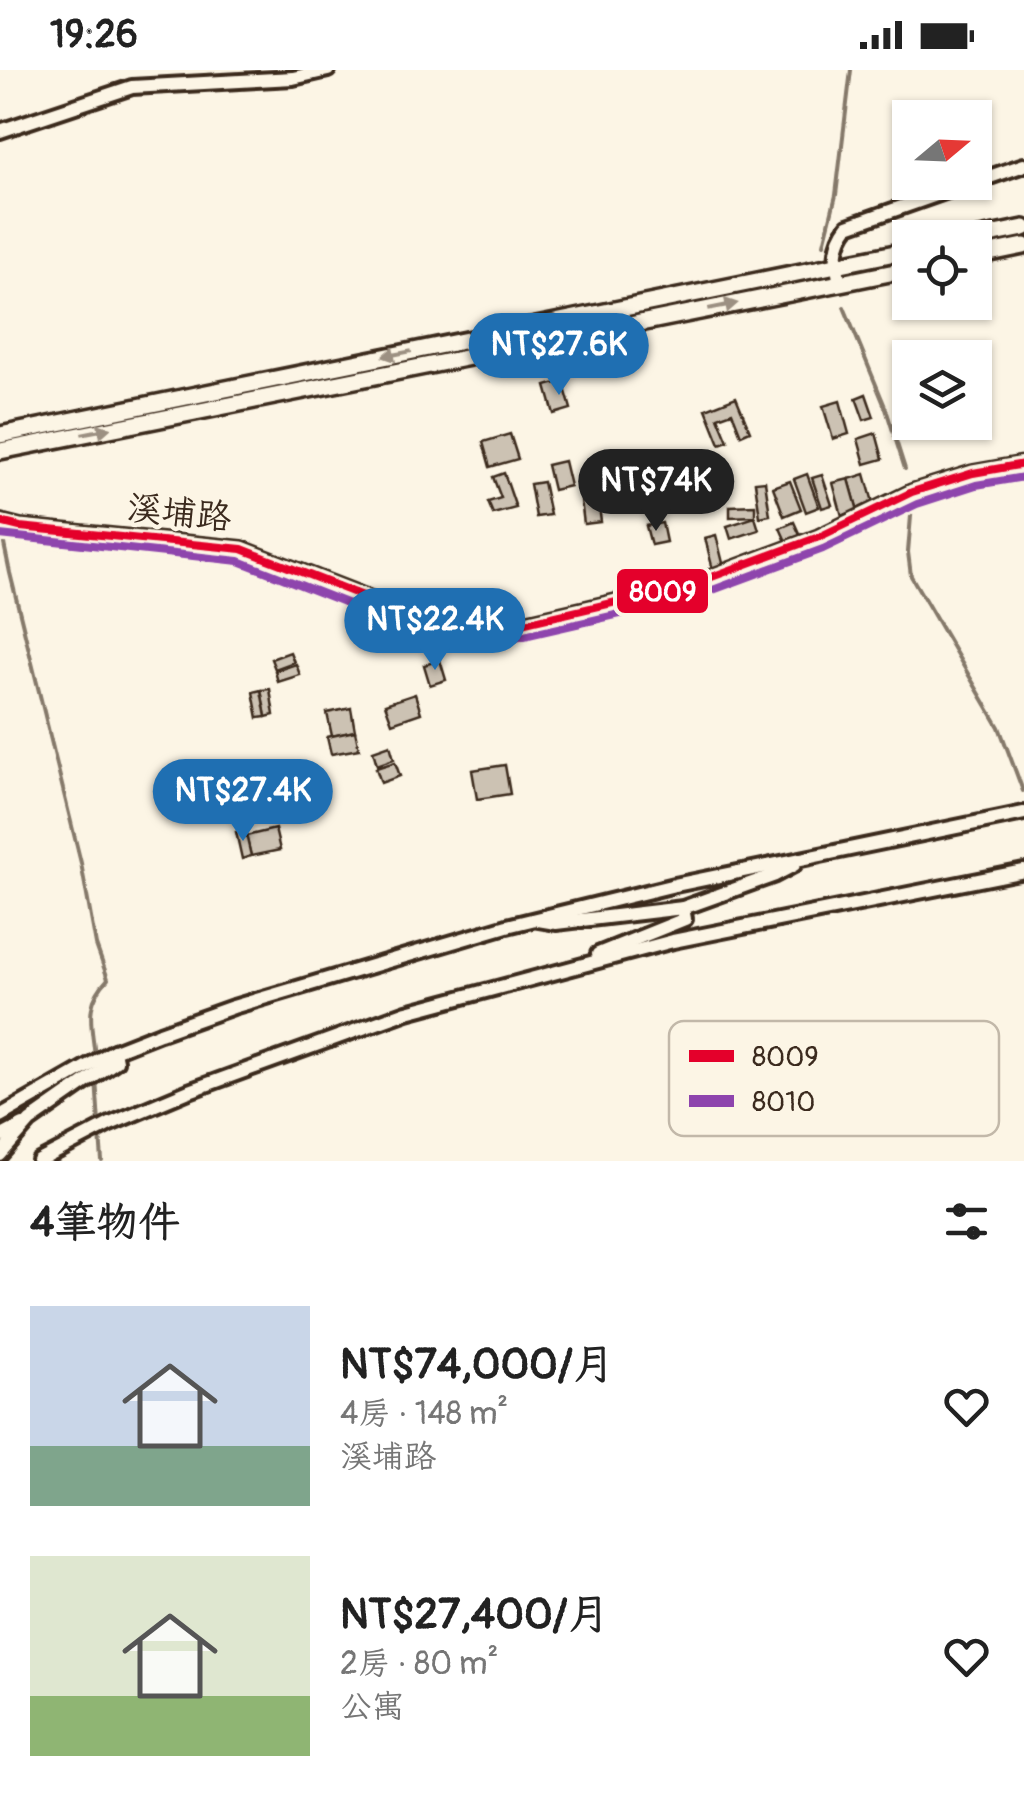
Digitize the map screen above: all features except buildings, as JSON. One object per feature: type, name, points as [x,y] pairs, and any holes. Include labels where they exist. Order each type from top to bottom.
[{"type":"main road","points":[[992,234],[1024,228]]},
{"type":"main road","points":[[992,253],[1024,246]]},
{"type":"main road","points":[[0,435],[892,254]]},
{"type":"main road","points":[[0,450],[892,273]]},
{"type":"street","points":[[0,131],[132,87],[292,78],[328,70]]},
{"type":"street","points":[[992,176],[1024,165]]},
{"type":"street","points":[[840,283],[837,242],[848,226],[922,200]]},
{"type":"street","name":"溪埔路","points":[[0,522],[20,528],[242,549],[443,627],[468,633],[690,585],[820,537],[912,492],[973,473],[1024,464]]},
{"type":"street","points":[[0,1116],[114,1051],[233,1007],[532,919],[1024,813]]},
{"type":"street","points":[[532,919],[556,923],[683,908],[776,875],[805,859]]},
{"type":"street","points":[[40,1161],[110,1124],[189,1091],[407,1012],[673,941],[1024,871]]},
{"type":"street","points":[[564,970],[686,919],[683,908]]},
{"type":"street","points":[[0,1138],[116,1061],[114,1051]]},
{"type":"street","points":[[0,1154],[30,1121]]},
{"type":"waterway","points":[[824,244],[836,195],[851,70]]},
{"type":"waterway","points":[[844,307],[886,409],[905,469]]},
{"type":"waterway","points":[[912,504],[908,552],[911,576],[999,727],[1023,791]]},
{"type":"waterway","points":[[12,533],[4,544],[10,573],[81,863],[96,945],[108,979],[92,1007],[95,1059]]},
{"type":"waterway","points":[[96,1079],[99,1124]]},
{"type":"waterway","points":[[100,1134],[102,1161]]},
{"type":"transit line","name":"8009","points":[[0,522],[242,549],[467,633],[690,585],[819,537],[912,492],[973,473],[1024,464]]},
{"type":"transit line","name":"8010","points":[[0,535],[239,561],[438,639],[466,645],[498,642],[694,597],[823,549],[917,504],[976,485],[1024,477]]}]
